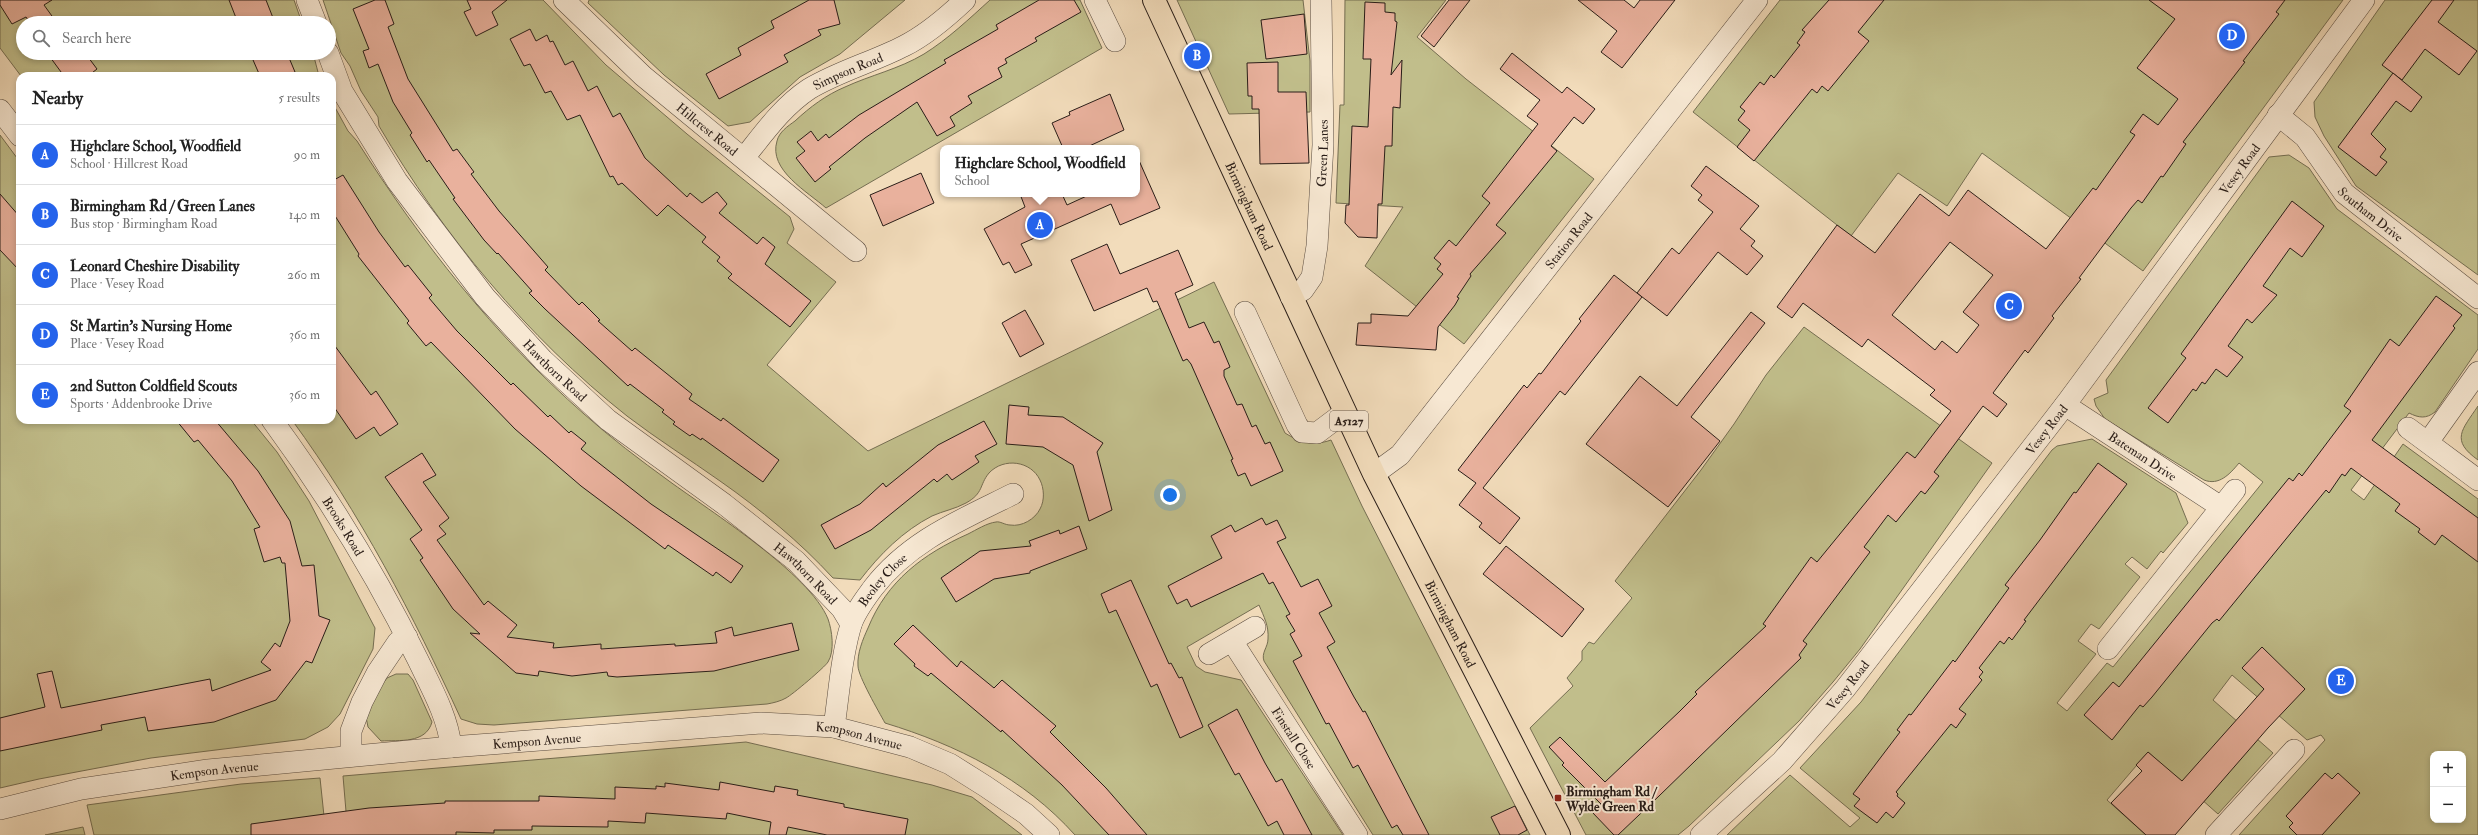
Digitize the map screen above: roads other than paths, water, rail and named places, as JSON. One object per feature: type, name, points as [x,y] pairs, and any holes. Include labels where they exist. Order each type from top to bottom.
[{"type":"main road","name":"Birmingham Road","points":[[1154,0],[1290,297],[1374,474],[1559,835]]},
{"type":"street","points":[[307,0],[313,16]]},
{"type":"street","name":"Hillcrest Road","points":[[564,0],[643,76],[856,252]]},
{"type":"street","name":"Simpson Road","points":[[744,158],[770,124],[789,105],[808,90],[832,76],[905,46],[946,18],[965,0]]},
{"type":"street","points":[[1095,0],[1115,41]]},
{"type":"street","name":"Green Lanes","points":[[1290,297],[1303,290],[1312,277],[1319,225],[1323,145],[1320,0]]},
{"type":"street","name":"Station Road","points":[[1374,474],[1400,455],[1757,0]]},
{"type":"street","name":"Vesey Road","points":[[1701,835],[1782,761],[1845,688],[2065,404],[2364,0]]},
{"type":"street","name":"Hawthorn Road","points":[[331,60],[335,72]]},
{"type":"street","name":"Hawthorn Road","points":[[336,75],[342,91],[397,181],[485,297],[543,360],[608,420],[724,504],[796,561],[842,608],[851,624]]},
{"type":"street","points":[[0,110],[16,131]]},
{"type":"street","name":"Southam Drive","points":[[2278,115],[2305,137],[2344,193],[2478,298]]},
{"type":"street","points":[[1245,312],[1297,425],[1302,432],[1317,433],[1345,412]]},
{"type":"street","points":[[2428,442],[2478,372]]},
{"type":"street","name":"Bateman Drive","points":[[2065,404],[2221,507]]},
{"type":"street","name":"Brooks Road","points":[[275,424],[309,470],[350,536],[407,637],[433,692],[450,735],[451,747]]},
{"type":"street","points":[[2408,428],[2478,480]]},
{"type":"street","points":[[2108,649],[2235,490]]},
{"type":"street","name":"Beoley Close","points":[[834,727],[851,624],[868,595],[886,571],[902,555],[932,534],[1013,494]]},
{"type":"street","points":[[1209,654],[1255,627]]},
{"type":"street","points":[[350,756],[351,731],[362,702],[377,673],[398,642],[407,637]]},
{"type":"street","name":"Finstall Close","points":[[1232,641],[1357,835]]},
{"type":"street","name":"Kempson Avenue","points":[[0,809],[81,789],[208,770],[451,747],[761,724],[834,727],[910,747],[950,764],[1026,814],[1049,835]]},
{"type":"street","points":[[2216,835],[2294,750]]},
{"type":"place","name":"St Martin's Nursing Home","points":[[2232,36]]},
{"type":"place","name":"Birmingham Rd / Green Lanes","points":[[1197,56]]},
{"type":"place","name":"Highclare School, Woodfield","points":[[1040,225]]},
{"type":"place","name":"Leonard Cheshire Disability","points":[[2009,306]]},
{"type":"place","name":"2nd Sutton Coldfield Scouts","points":[[2341,681]]},
{"type":"place","name":"Birmingham Rd / Wylde Green Rd","points":[[1558,798]]}]
